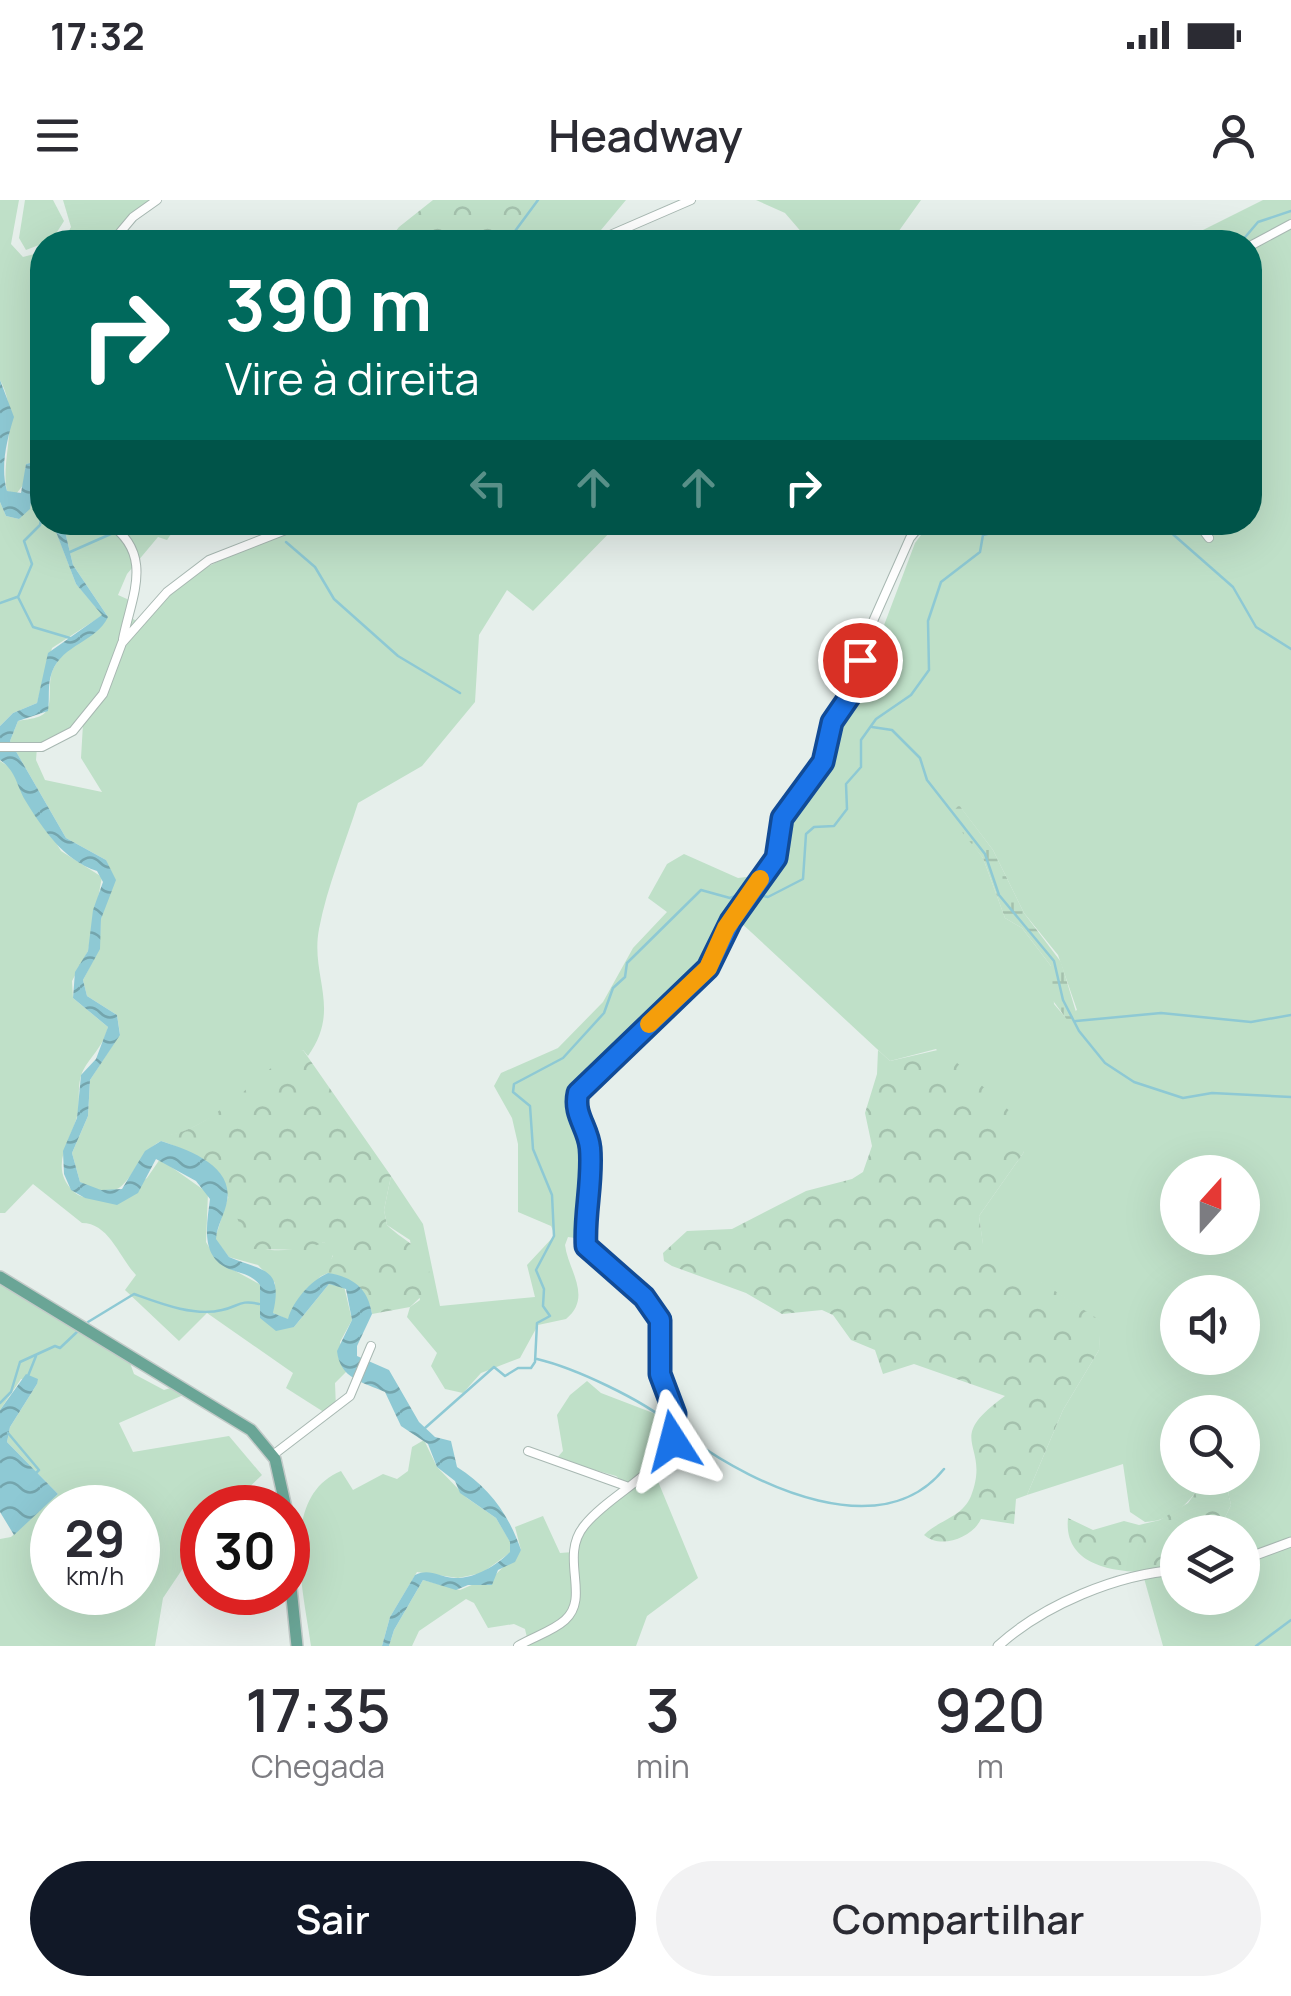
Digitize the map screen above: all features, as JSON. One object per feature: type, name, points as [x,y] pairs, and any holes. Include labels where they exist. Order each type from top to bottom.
[{"type":"main road","points":[[0,1277],[239,1421],[272,1455],[283,1485]]},
{"type":"main road","points":[[294,1615],[297,1646]]},
{"type":"street","points":[[122,230],[133,216],[157,200]]},
{"type":"street","points":[[622,230],[691,200]]},
{"type":"street","points":[[1262,240],[1291,224]]},
{"type":"street","points":[[0,747],[51,745],[80,724],[103,694],[139,580],[123,535]]},
{"type":"street","points":[[122,643],[157,601],[196,568],[275,535]]},
{"type":"street","points":[[518,1646],[564,1620],[572,1611],[576,1600],[572,1546],[585,1525],[667,1453],[673,1441],[675,1414],[660,1374],[663,1331],[658,1314],[586,1246],[591,1159],[589,1139],[576,1107],[578,1093],[708,968],[731,921],[776,858],[782,818],[823,762],[832,722],[858,681],[866,637],[912,535]]},
{"type":"street","points":[[272,1455],[345,1401],[371,1346]]},
{"type":"street","points":[[528,1451],[626,1486]]},
{"type":"street","points":[[1260,1553],[1291,1542]]},
{"type":"street","points":[[998,1646],[1023,1626],[1120,1578],[1160,1572]]},
{"type":"green space","points":[[0,200],[19,200],[11,244],[23,257],[30,255],[30,463],[26,464],[24,484],[16,494],[7,491],[10,424],[0,380]]},
{"type":"green space","points":[[25,200],[53,200],[64,221],[58,230],[30,230],[30,248],[26,250],[19,238]]},
{"type":"green space","points":[[63,200],[160,200],[126,230],[69,230]]},
{"type":"green space","points":[[433,200],[535,200],[531,230],[397,230]]},
{"type":"green space","points":[[535,200],[626,200],[601,230],[529,230]]},
{"type":"green space","points":[[756,200],[921,200],[900,230],[800,230],[785,213]]},
{"type":"green space","points":[[1263,200],[1291,200],[1291,1646],[1163,1646],[1142,1571],[1160,1571],[1160,1615],[1260,1615],[1260,1515],[1226,1515],[1231,1505],[1229,1495],[1260,1495],[1260,1395],[1160,1395],[1160,1495],[1193,1495],[1174,1513],[1160,1515],[1160,1520],[1145,1522],[1130,1512],[1123,1464],[1027,1495],[1063,1410],[1099,1350],[1100,1321],[983,1245],[979,1216],[1024,1152],[936,1049],[890,1061],[738,920],[712,965],[585,1083],[583,1098],[594,1136],[597,1175],[589,1240],[568,1237],[565,1245],[577,1283],[578,1302],[574,1311],[566,1319],[538,1325],[520,1358],[481,1373],[463,1393],[445,1389],[431,1366],[437,1353],[407,1317],[410,1307],[420,1300],[410,1240],[387,1225],[384,1210],[391,1176],[423,1224],[440,1306],[535,1297],[527,1265],[555,1235],[551,1226],[518,1212],[518,1144],[512,1118],[494,1086],[501,1073],[558,1048],[603,1002],[633,948],[667,912],[648,898],[667,864],[684,854],[738,878],[765,875],[776,862],[793,811],[823,770],[921,535],[1262,535],[1262,230],[1203,230]],"holes":[[[961,808],[993,850],[1024,913],[1058,955],[1077,1010],[1065,1017],[1054,1004],[1051,966],[1022,928],[1005,918],[983,858],[959,826]]]},
{"type":"green space","points":[[0,502],[6,516],[19,519],[30,502],[30,535],[58,535],[76,584],[103,615],[52,648],[37,703],[13,713],[0,726]]},
{"type":"green space","points":[[66,535],[170,535],[167,540],[158,537],[127,574],[118,595],[136,603],[131,618],[141,623],[188,577],[269,535],[607,535],[533,611],[507,590],[479,635],[475,702],[422,766],[358,803],[319,929],[323,1023],[308,1056],[303,1050],[193,1127],[161,1135],[161,1141],[141,1159],[120,1188],[110,1191],[80,1182],[72,1153],[88,1116],[90,1080],[120,1034],[117,1015],[87,996],[83,980],[99,949],[101,919],[110,889],[106,860],[66,838],[10,741],[18,721],[38,717],[47,710],[52,672],[62,656],[108,617],[73,565]],"holes":[[[83,724],[81,758],[102,792],[45,780],[36,760],[37,747]]]},
{"type":"green space","points":[[0,761],[11,768],[61,851],[102,877],[88,951],[72,981],[73,998],[108,1027],[80,1078],[76,1122],[62,1162],[66,1182],[78,1195],[110,1203],[147,1178],[160,1159],[208,1193],[206,1242],[217,1261],[261,1285],[260,1318],[294,1327],[329,1284],[344,1286],[352,1320],[340,1342],[346,1372],[335,1383],[336,1408],[330,1416],[286,1388],[293,1373],[207,1313],[179,1341],[125,1290],[136,1275],[106,1235],[91,1224],[82,1223],[33,1184],[5,1213],[0,1213]]},
{"type":"green space","points":[[959,805],[993,850],[1024,913],[1061,962],[1079,1022],[1068,1021],[1051,998],[1051,966],[1022,928],[1005,918],[983,858],[949,816]]},
{"type":"green space","points":[[942,1049],[1014,1115],[1024,1152],[979,1216],[983,1244],[1101,1321],[1099,1350],[1063,1410],[1027,1495],[1016,1499],[1014,1524],[981,1519],[964,1536],[947,1541],[924,1535],[967,1503],[976,1478],[972,1434],[986,1411],[1005,1396],[914,1364],[883,1374],[875,1350],[851,1340],[833,1315],[822,1310],[782,1314],[746,1293],[672,1266],[664,1261],[663,1253],[687,1231],[732,1229],[806,1191],[852,1179],[863,1172],[872,1146],[865,1113],[877,1074],[878,1050],[890,1061]]},
{"type":"green space","points":[[303,1050],[391,1176],[384,1210],[387,1225],[419,1251],[430,1276],[429,1289],[410,1307],[372,1314],[370,1305],[328,1273],[319,1277],[333,1256],[324,1242],[306,1250],[249,1249],[228,1197],[210,1170],[181,1149],[161,1141],[161,1134],[174,1134],[205,1120],[278,1063]]},
{"type":"green space","points":[[228,1197],[245,1235],[255,1245],[285,1250],[324,1242],[334,1251],[289,1320],[273,1313],[275,1283],[258,1265],[229,1257],[215,1239]]},
{"type":"green space","points":[[0,1276],[126,1352],[134,1374],[164,1390],[180,1385],[188,1393],[119,1423],[133,1452],[229,1436],[262,1475],[251,1485],[180,1485],[180,1573],[163,1598],[155,1646],[0,1646],[0,1539],[11,1537],[30,1520],[30,1615],[160,1615],[160,1485],[49,1485],[7,1442],[10,1427],[37,1384],[21,1379],[0,1410]]},
{"type":"green space","points":[[587,1381],[601,1393],[661,1416],[645,1450],[698,1578],[647,1616],[636,1646],[529,1646],[525,1629],[514,1624],[488,1628],[474,1603],[466,1599],[419,1631],[412,1646],[389,1646],[423,1580],[460,1590],[495,1575],[521,1550],[515,1527],[543,1516],[560,1553],[573,1552],[577,1538],[626,1484],[616,1476],[556,1459],[563,1451],[557,1415],[570,1395]]},
{"type":"green space","points":[[424,1440],[437,1467],[467,1498],[496,1518],[511,1543],[511,1552],[482,1573],[458,1578],[417,1572],[390,1617],[382,1646],[311,1646],[307,1615],[310,1615],[310,1500],[321,1484],[341,1471],[353,1490],[383,1474],[397,1479],[408,1471],[412,1447]]},
{"type":"green space","points":[[1194,1495],[1229,1495],[1231,1505],[1226,1515],[1168,1515]]},
{"type":"green space","points":[[1068,1518],[1093,1530],[1124,1521],[1139,1525],[1160,1520],[1160,1572],[1124,1571],[1090,1561],[1077,1551],[1069,1537]]},
{"type":"water","points":[[0,380],[14,417],[4,463],[7,491],[21,493],[26,464],[30,463],[30,509],[19,519],[6,516],[0,502]]},
{"type":"water","points":[[57,535],[66,535],[73,565],[108,617],[96,632],[57,663],[50,682],[48,711],[18,721],[10,741],[66,838],[106,860],[116,880],[101,919],[100,949],[83,980],[87,996],[117,1015],[120,1035],[90,1080],[88,1116],[72,1153],[80,1182],[101,1190],[122,1189],[145,1151],[161,1141],[183,1149],[216,1168],[223,1178],[227,1201],[216,1239],[229,1257],[260,1268],[272,1278],[276,1298],[273,1313],[288,1319],[303,1292],[328,1273],[345,1277],[363,1291],[372,1314],[357,1346],[357,1356],[389,1370],[419,1422],[435,1437],[451,1441],[457,1467],[479,1483],[496,1503],[521,1550],[515,1562],[498,1570],[492,1585],[468,1585],[456,1590],[423,1580],[389,1646],[382,1646],[390,1617],[415,1575],[462,1578],[477,1574],[510,1552],[510,1542],[496,1518],[460,1493],[455,1481],[437,1467],[428,1444],[401,1426],[385,1392],[354,1378],[343,1368],[337,1351],[352,1320],[346,1289],[329,1284],[294,1327],[276,1331],[260,1318],[260,1285],[214,1258],[208,1240],[210,1199],[196,1181],[156,1159],[138,1193],[117,1205],[85,1198],[71,1190],[64,1174],[63,1151],[77,1118],[81,1075],[96,1059],[108,1027],[73,998],[75,972],[88,951],[93,910],[103,882],[97,871],[74,859],[39,822],[13,773],[0,760],[0,726],[13,713],[37,703],[48,653],[102,615],[76,584]]},
{"type":"water","points":[[26,1374],[38,1379],[10,1427],[7,1442],[49,1485],[30,1485],[30,1520],[14,1535],[0,1512],[0,1410]]},
{"type":"waterway","points":[[516,230],[538,200]]},
{"type":"waterway","points":[[1251,230],[1258,222],[1291,211]]},
{"type":"waterway","points":[[30,535],[24,541],[32,564],[18,597],[33,627],[70,638]]},
{"type":"waterway","points":[[70,552],[108,535]]},
{"type":"waterway","points":[[758,895],[768,897],[803,879],[806,834],[814,827],[834,826],[847,809],[846,784],[861,767],[861,740],[876,719],[911,695],[929,670],[928,621],[941,582],[980,552],[983,535]]},
{"type":"waterway","points":[[1174,535],[1233,587],[1256,627],[1291,649]]},
{"type":"waterway","points":[[286,542],[315,567],[334,599],[398,656],[460,693]]},
{"type":"waterway","points":[[0,603],[17,597]]},
{"type":"waterway","points":[[872,727],[892,730],[920,758],[927,780],[985,854],[999,895],[1054,961],[1063,1000],[1079,1031],[1105,1063],[1134,1082],[1183,1098],[1212,1093],[1291,1097]]},
{"type":"waterway","points":[[425,1428],[494,1367],[505,1376],[518,1368],[531,1368],[535,1362],[537,1323],[550,1316],[543,1306],[544,1289],[536,1270],[554,1236],[552,1195],[533,1149],[530,1106],[513,1092],[514,1084],[563,1058],[604,1013],[613,988],[625,977],[627,963],[701,890],[730,898],[749,891]]},
{"type":"waterway","points":[[1076,1021],[1161,1013],[1251,1022],[1291,1015]]},
{"type":"waterway","points":[[88,1322],[134,1294],[200,1312],[243,1303],[259,1304]]},
{"type":"waterway","points":[[0,1403],[11,1392],[20,1362],[55,1346],[60,1348],[78,1331]]},
{"type":"waterway","points":[[28,1376],[36,1356]]},
{"type":"waterway","points":[[537,1359],[608,1386],[672,1425]]},
{"type":"waterway","points":[[8,1433],[39,1470],[36,1473]]},
{"type":"waterway","points":[[691,1439],[749,1474],[783,1489],[854,1506],[887,1503],[918,1492],[944,1469]]},
{"type":"waterway","points":[[1256,1646],[1291,1620]]},
{"type":"slow traffic","points":[[649,1024],[708,968],[726,928],[760,879]]},
{"type":"route","points":[[673,1441],[675,1414],[660,1374],[660,1320],[644,1297],[589,1253],[586,1246],[591,1159],[589,1139],[576,1107],[578,1093],[588,1078],[615,1058],[708,968],[731,921],[776,858],[782,818],[808,788],[823,762],[832,722],[858,681],[860,660]]}]
